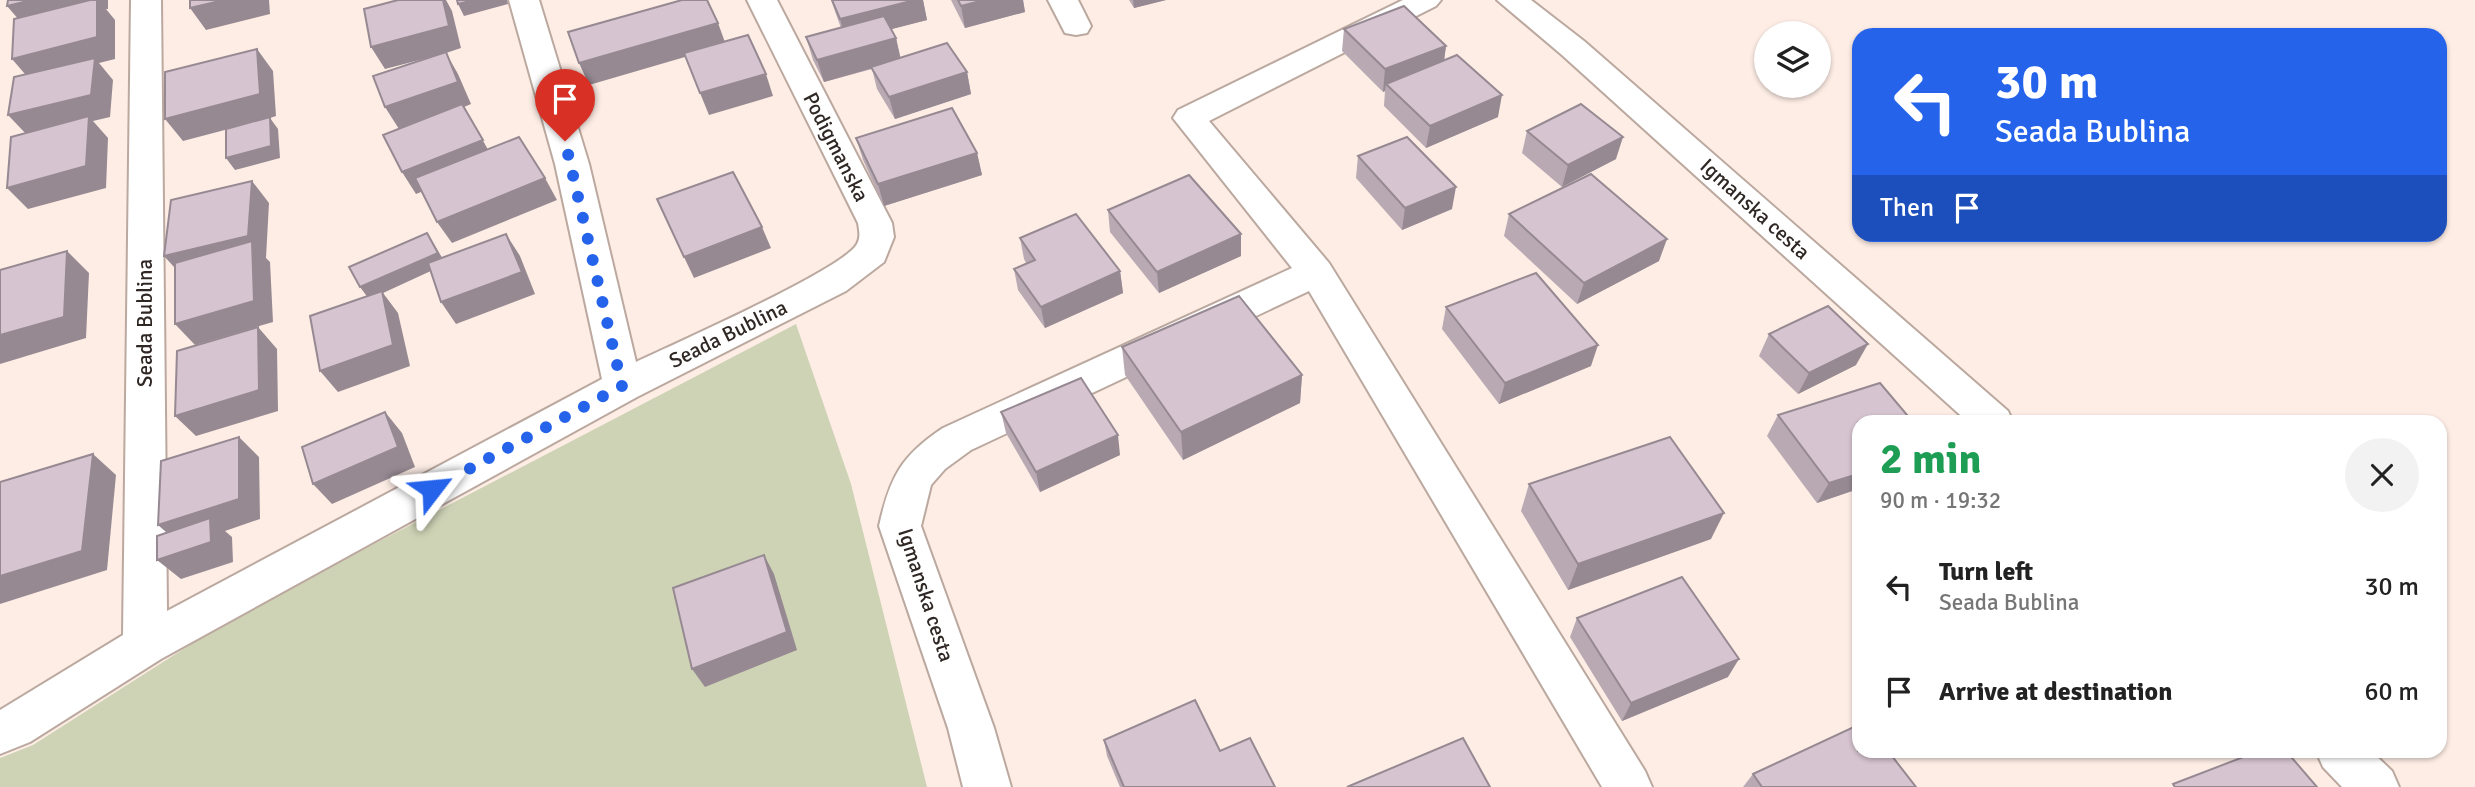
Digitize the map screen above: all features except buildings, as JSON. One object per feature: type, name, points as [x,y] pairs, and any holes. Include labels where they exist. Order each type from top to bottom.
[{"type":"street","name":"Seada Bublina","points":[[145,645],[146,0]]},
{"type":"street","points":[[524,0],[572,164],[622,386]]},
{"type":"street","name":"Podigmanska","points":[[762,0],[875,223],[877,237],[872,253],[833,282]]},
{"type":"street","points":[[1426,0],[1189,118],[1316,272],[1628,787]]},
{"type":"street","name":"Igmanska cesta","points":[[1512,0],[1573,48],[1986,415]]},
{"type":"street","name":"Igmanska cesta","points":[[987,787],[971,728],[900,526],[907,493],[920,463],[957,439],[1316,272]]},
{"type":"street","name":"Seada Bublina","points":[[0,732],[14,727],[145,645],[622,386],[833,282]]},
{"type":"street","points":[[2346,758],[2375,787]]},
{"type":"green space","points":[[796,324],[851,484],[927,787],[0,787],[0,758],[33,745],[232,618]]},
{"type":"route","points":[[432,489],[622,386],[565,141]]}]
